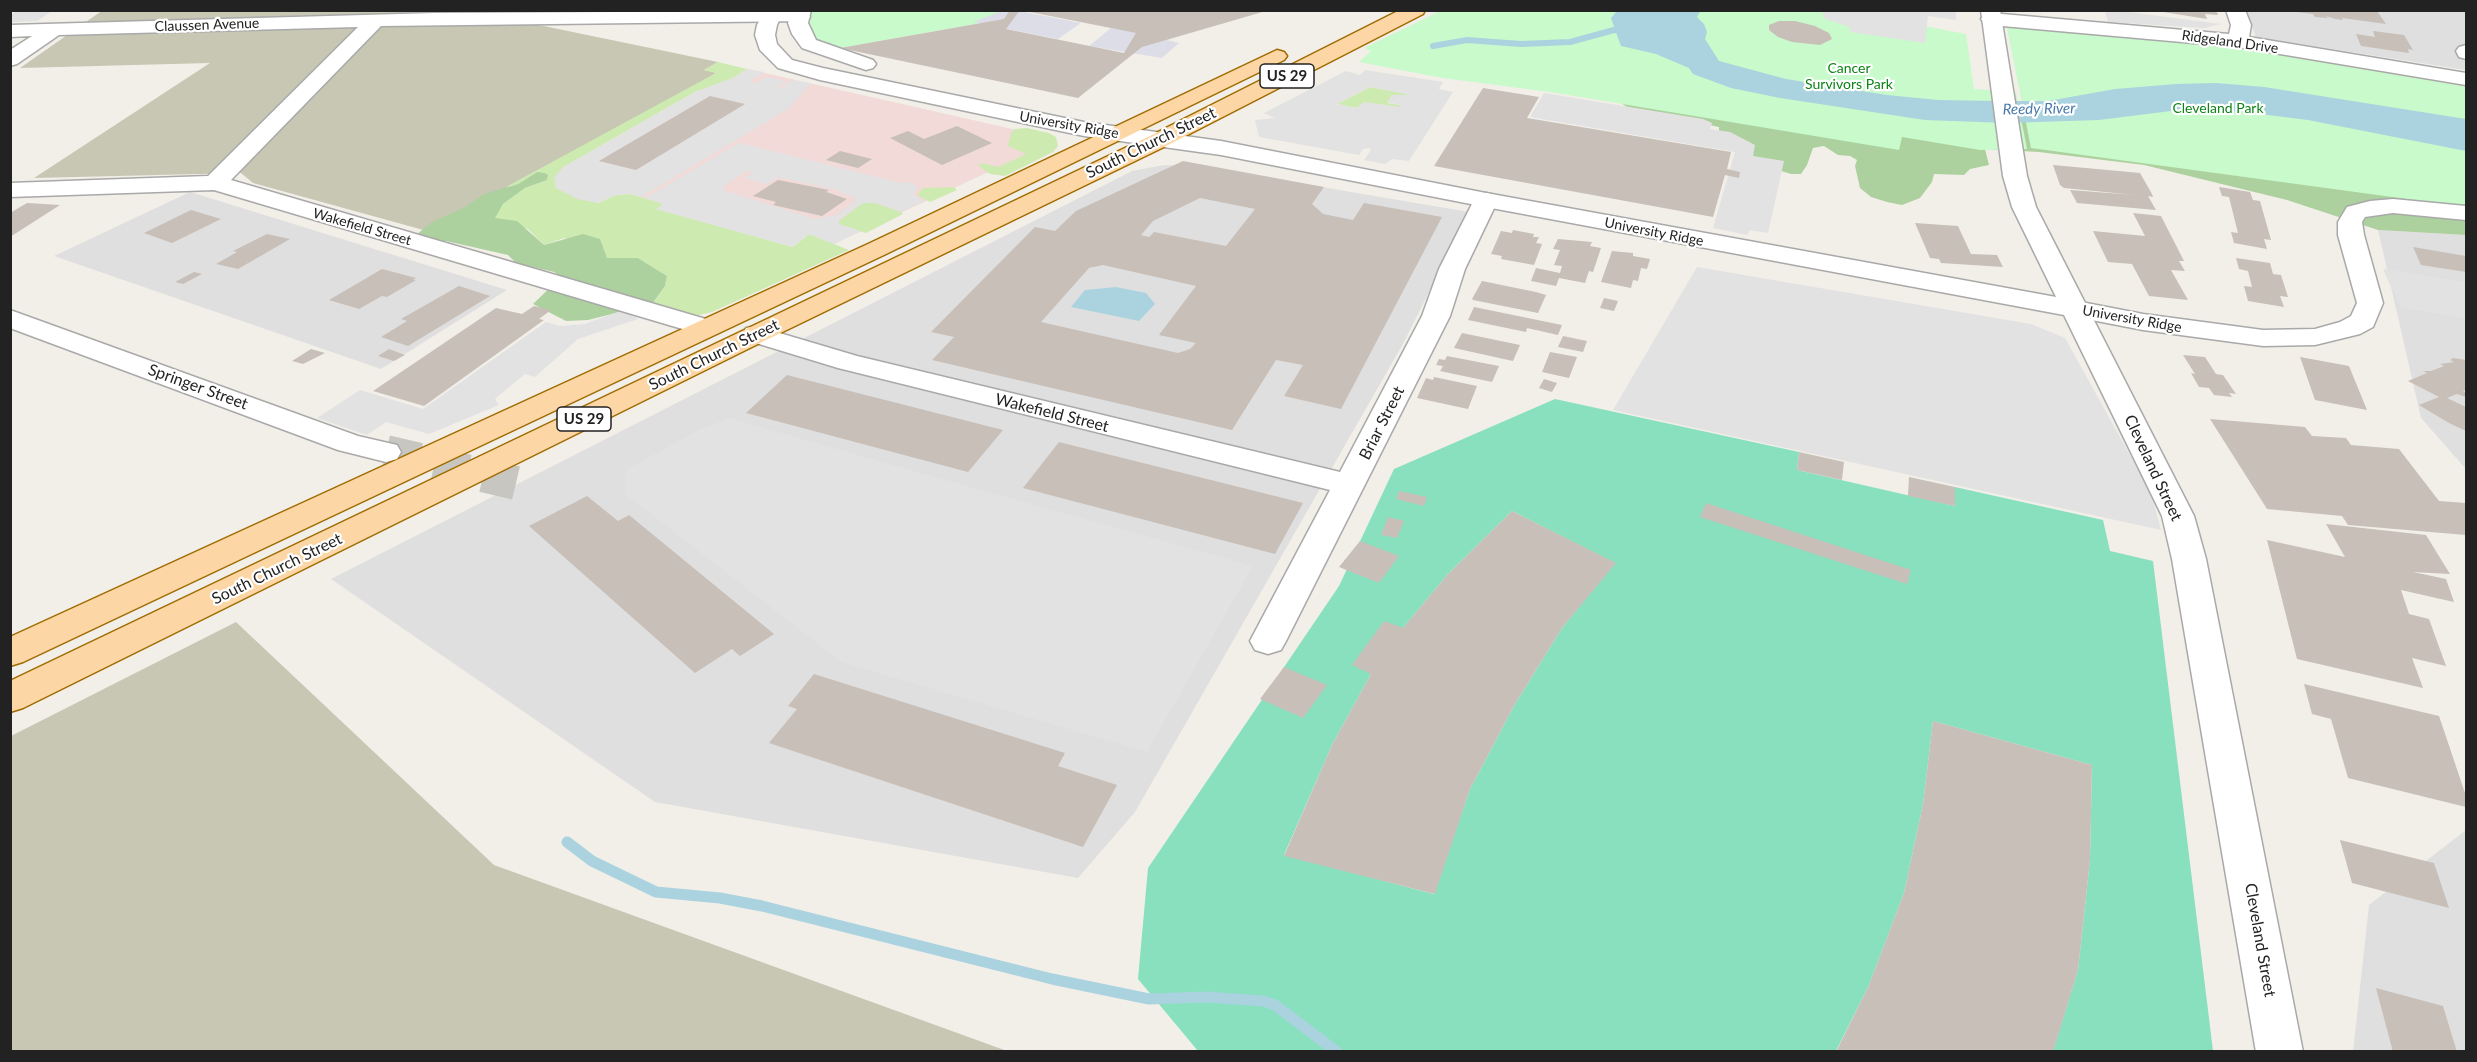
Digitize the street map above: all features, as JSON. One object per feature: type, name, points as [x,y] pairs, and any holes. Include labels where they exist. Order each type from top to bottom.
[{"type":"main road","points":[[1336,28],[1374,10]]},
{"type":"main road","name":"South Church Street","points":[[10,698],[756,334],[1160,130],[1416,10]]},
{"type":"main road","name":"South Church Street","points":[[1160,130],[1298,46]]},
{"type":"main road","name":"South Church Street","points":[[10,653],[884,246],[1114,134]]},
{"type":"street","points":[[10,60],[83,10]]},
{"type":"street","points":[[2235,10],[2241,25],[2238,41]]},
{"type":"street","points":[[773,14],[765,35],[767,46],[776,56],[810,62],[872,65]]},
{"type":"street","name":"Claussen Avenue","points":[[10,31],[375,21],[801,14]]},
{"type":"street","name":"University Ridge","points":[[801,14],[798,23],[802,34],[809,44],[826,52],[872,65],[1160,130],[1221,148],[1486,200],[2144,322],[2263,338],[2315,337],[2350,328],[2363,321],[2370,303],[2351,235],[2350,222],[2356,212],[2393,206],[2466,213]]},
{"type":"street","name":"Ridgeland Drive","points":[[1990,15],[2238,41],[2466,79]]},
{"type":"street","name":"Cleveland Street","points":[[1990,15],[2015,176],[2025,207],[2178,516],[2192,571],[2280,1052]]},
{"type":"street","points":[[215,183],[375,21]]},
{"type":"street","name":"University Ridge","points":[[776,56],[785,64],[820,74],[1015,116],[1114,134],[1160,130]]},
{"type":"street","name":"Wakefield Street","points":[[10,190],[215,183],[706,328]]},
{"type":"street","name":"Briar Street","points":[[1268,641],[1436,316],[1452,269],[1486,200]]},
{"type":"street","name":"Springer Street","points":[[10,318],[339,439],[386,452]]},
{"type":"street","name":"Wakefield Street","points":[[756,334],[848,362],[1350,485]]},
{"type":"shaded area","points":[[18,10],[52,11],[37,21],[11,22],[11,15]]},
{"type":"shaded area","points":[[103,10],[471,11],[718,62],[704,70],[717,73],[427,231],[253,183],[241,173],[34,178],[210,63],[20,68]]},
{"type":"shaded area","points":[[1014,10],[1081,23],[1058,39],[973,22],[1002,11]]},
{"type":"shaded area","points":[[1822,11],[1956,11],[1956,20],[1928,16],[1925,43],[1850,32],[1850,27],[1825,19]]},
{"type":"shaded area","points":[[2105,11],[2221,24],[2204,28],[2108,22]]},
{"type":"shaded area","points":[[2246,11],[2466,11],[2466,70],[2256,37]]},
{"type":"shaded area","points":[[1111,28],[1170,39],[1167,40],[1179,43],[1162,58],[1089,46]]},
{"type":"shaded area","points":[[747,69],[1039,135],[1042,147],[834,244],[809,234],[663,204],[562,168]]},
{"type":"shaded area","points":[[747,69],[764,72],[750,82],[755,83],[767,77],[786,81],[776,87],[780,88],[793,80],[811,83],[788,109],[641,197],[630,194],[616,195],[598,203],[577,199],[556,188],[554,178],[562,168],[695,92],[733,78]],"holes":[[[710,96],[745,104],[636,170],[599,161]]]},
{"type":"shaded area","points":[[1365,70],[1443,82],[1439,89],[1453,92],[1409,161],[1392,159],[1385,164],[1364,160],[1371,150],[1369,148],[1363,149],[1359,155],[1259,137],[1255,120],[1275,118],[1264,113],[1346,71],[1360,75]],"holes":[[[1370,87],[1410,95],[1392,95],[1387,102],[1401,107],[1364,102],[1356,108],[1337,104]]]},
{"type":"shaded area","points":[[1544,93],[1703,119],[1712,123],[1710,129],[1730,132],[1755,145],[1753,156],[1784,161],[1768,233],[1749,230],[1748,235],[1713,228],[1735,152],[1530,117]]},
{"type":"shaded area","points":[[739,143],[902,183],[911,182],[918,188],[914,195],[923,201],[901,212],[876,203],[863,203],[839,220],[839,224],[860,231],[834,244],[809,234],[793,247],[656,209],[663,204],[645,198]],"holes":[[[748,170],[752,173],[744,178],[766,184],[778,177],[833,189],[854,197],[855,201],[837,215],[815,219],[725,191],[723,188]]]},
{"type":"shaded area","points":[[1164,165],[1198,166],[1469,212],[1404,342],[1135,812],[1078,878],[655,802],[331,579],[1132,171]]},
{"type":"shaded area","points":[[190,192],[507,290],[381,369],[54,256]]},
{"type":"shaded area","points":[[2378,230],[2466,235],[2466,469],[2421,418]]},
{"type":"shaded area","points":[[1697,267],[2031,324],[2065,338],[2151,493],[2161,530],[1613,410]]},
{"type":"shaded area","points":[[2383,269],[2466,282],[2466,319],[2400,307]]},
{"type":"shaded area","points":[[623,310],[638,319],[578,339],[535,377],[525,374],[495,399],[499,405],[429,434],[386,422],[367,435],[317,418],[360,390],[423,409],[546,322],[560,326],[585,324]]},
{"type":"shaded area","points":[[729,418],[1253,566],[1147,752],[841,662],[625,494],[626,470],[699,430]]},
{"type":"shaded area","points":[[236,622],[494,865],[1007,1051],[11,1051],[11,736]]},
{"type":"shaded area","points":[[2466,830],[2466,1051],[2353,1052],[2369,905]]},
{"type":"green space","points":[[1480,10],[2099,120],[2466,151],[2466,235],[2378,230],[2287,200],[2144,165],[2039,152],[1985,149],[1989,165],[1970,169],[1964,175],[1934,174],[1932,182],[1920,198],[1902,205],[1887,202],[1871,197],[1860,188],[1855,166],[1857,160],[1850,156],[1838,155],[1824,146],[1813,148],[1801,174],[1791,174],[1771,168],[1719,133],[1719,127],[1630,109]]},
{"type":"green space","points":[[809,11],[1010,11],[1004,19],[840,48],[810,39],[807,23]]},
{"type":"green space","name":"Cancer Survivors Park","points":[[1440,11],[1846,11],[1966,34],[1974,89],[2016,92],[2027,149],[1980,150],[1902,137],[1899,150],[1550,92],[1443,78],[1359,62],[1371,51],[1364,48]]},
{"type":"green space","name":"Cleveland Park","points":[[2007,28],[2061,28],[2233,43],[2466,83],[2466,207],[2031,148]]},
{"type":"green space","points":[[718,62],[747,69],[733,78],[695,92],[562,168],[598,203],[616,195],[630,194],[664,204],[657,209],[793,247],[809,234],[849,250],[712,312],[699,315],[681,313],[652,304],[665,286],[667,276],[638,258],[607,258],[604,253],[564,238],[544,245],[528,229],[494,218],[503,204],[525,188],[547,180],[537,172],[518,184],[506,187],[716,73],[704,70]]},
{"type":"green space","points":[[1370,87],[1410,95],[1406,97],[1393,95],[1388,103],[1401,107],[1356,108],[1337,104]]},
{"type":"green space","points":[[1027,128],[1056,137],[1058,146],[1053,152],[1005,176],[990,174],[978,165],[982,163],[998,167],[1026,154],[1008,146],[1011,133],[1015,129]]},
{"type":"green space","points":[[537,172],[548,175],[547,180],[525,188],[503,204],[495,218],[517,221],[544,245],[583,234],[600,239],[607,258],[638,258],[667,276],[665,286],[652,304],[588,320],[566,321],[533,304],[561,277],[554,272],[516,263],[508,255],[446,241],[432,241],[416,235],[432,222],[465,207],[484,194],[518,184]]},
{"type":"green space","points":[[954,187],[957,190],[930,202],[917,195],[923,188]]},
{"type":"green space","points":[[870,201],[903,214],[866,233],[839,224],[839,221],[863,203]]},
{"type":"green space","points":[[1555,399],[1799,452],[1797,470],[1955,506],[1955,487],[2103,520],[2110,551],[2153,561],[2213,1051],[2053,1051],[2078,970],[2090,860],[2092,765],[1933,721],[1923,804],[1904,893],[1869,985],[1836,1051],[1198,1051],[1138,979],[1148,868],[1339,586],[1394,469]],"holes":[[[1512,511],[1615,563],[1562,628],[1515,704],[1470,789],[1434,894],[1284,855],[1332,745],[1371,674],[1403,628],[1448,574]]]},
{"type":"water","name":"Reedy River","points":[[1617,11],[1707,11],[1700,12],[1697,17],[1704,24],[1707,32],[1705,39],[1719,61],[1786,79],[1887,95],[1938,100],[1997,101],[2048,101],[2115,89],[2176,84],[2216,83],[2264,87],[2466,119],[2466,151],[2308,120],[2244,112],[2187,109],[2099,120],[2007,123],[1925,120],[1780,98],[1731,88],[1693,74],[1689,68],[1656,54],[1621,46],[1611,18]]},
{"type":"water","points":[[1116,287],[1146,293],[1155,304],[1139,321],[1071,307],[1085,290]]},
{"type":"building","points":[[1010,10],[1020,10],[1266,11],[1142,47],[1078,98],[840,48],[1004,19]],"holes":[[[1020,10],[1136,33],[1124,53],[1006,29]]]},
{"type":"building","points":[[2151,10],[2216,10],[2218,15],[2205,14],[2207,19]]},
{"type":"building","points":[[2280,10],[2377,11],[2386,24],[2326,16],[2328,18],[2315,17],[2313,14]]},
{"type":"building","points":[[1779,21],[1795,21],[1815,26],[1829,33],[1832,39],[1820,45],[1792,42],[1778,37],[1769,30],[1769,25]]},
{"type":"building","points":[[2373,31],[2404,35],[2413,50],[2408,49],[2409,53],[2361,46],[2356,34],[2375,37]]},
{"type":"building","points":[[1483,88],[1539,97],[1527,118],[1731,152],[1727,169],[1740,172],[1739,178],[1725,175],[1713,217],[1434,166]]},
{"type":"building","points":[[710,96],[745,104],[636,170],[599,161]]},
{"type":"building","points":[[957,126],[992,143],[942,165],[890,138],[908,131],[924,139]]},
{"type":"building","points":[[840,151],[872,159],[858,168],[826,160]]},
{"type":"building","points":[[1183,161],[1324,187],[1312,204],[1323,214],[1353,220],[1364,203],[1442,217],[1341,409],[1284,396],[1303,365],[1276,360],[1232,430],[932,360],[954,337],[931,332],[1035,227],[1055,231],[1076,211]],"holes":[[[1200,198],[1255,209],[1226,246],[1154,232],[1149,237],[1141,235],[1153,221]],[[1103,265],[1196,286],[1159,335],[1196,343],[1190,349],[1178,353],[1041,322],[1089,268]]]},
{"type":"building","points":[[2053,165],[2140,173],[2152,194],[2153,197],[2148,196],[2156,210],[2077,203],[2070,190],[2135,195],[2064,188],[2060,185]]},
{"type":"building","points":[[778,180],[829,190],[826,192],[847,199],[822,216],[773,205],[776,202],[753,196]]},
{"type":"building","points":[[2219,187],[2250,192],[2253,200],[2260,201],[2271,240],[2264,239],[2267,249],[2234,243],[2231,232],[2238,233],[2229,197],[2222,196]]},
{"type":"building","points":[[27,203],[60,205],[10,237],[10,213]]},
{"type":"building","points":[[191,210],[221,219],[172,243],[144,233]]},
{"type":"building","points":[[2133,213],[2161,216],[2184,261],[2179,261],[2185,271],[2171,270],[2188,300],[2149,296],[2132,264],[2108,262],[2093,231],[2145,236]]},
{"type":"building","points":[[1915,223],[1958,226],[1971,254],[1997,255],[2003,267],[1941,263],[1939,259],[1930,258]]},
{"type":"building","points":[[1513,230],[1539,237],[1536,243],[1542,244],[1534,265],[1501,259],[1502,256],[1491,254],[1501,231],[1512,233]]},
{"type":"building","points":[[267,234],[290,239],[238,269],[216,264],[237,252],[233,251]]},
{"type":"building","points":[[1558,239],[1592,242],[1590,246],[1601,248],[1593,272],[1589,271],[1585,283],[1559,278],[1556,286],[1531,281],[1536,268],[1560,273],[1562,266],[1554,265],[1560,250],[1553,249]]},
{"type":"building","points":[[2413,247],[2466,256],[2466,272],[2421,265]]},
{"type":"building","points":[[1612,251],[1633,253],[1633,256],[1650,259],[1647,269],[1641,268],[1638,281],[1633,280],[1631,288],[1601,282]]},
{"type":"building","points":[[2236,258],[2270,263],[2273,274],[2281,275],[2288,297],[2280,296],[2284,307],[2248,301],[2244,286],[2252,287],[2248,271],[2239,269]]},
{"type":"building","points":[[382,269],[416,278],[413,280],[416,280],[387,297],[382,296],[359,309],[329,300]]},
{"type":"building","points":[[194,272],[202,274],[183,284],[175,282]]},
{"type":"building","points":[[1482,281],[1546,295],[1538,313],[1473,300]]},
{"type":"building","points":[[459,286],[490,296],[408,346],[381,337],[407,321],[401,319]]},
{"type":"building","points":[[1604,298],[1618,301],[1614,311],[1600,308]]},
{"type":"building","points":[[534,306],[551,310],[539,319],[544,320],[424,406],[373,391],[496,308],[522,314]]},
{"type":"building","points":[[1474,307],[1562,325],[1558,335],[1527,328],[1526,332],[1468,320]]},
{"type":"building","points":[[1462,333],[1520,345],[1513,361],[1454,348]]},
{"type":"building","points":[[1563,336],[1587,341],[1583,352],[1558,347]]},
{"type":"building","points":[[311,349],[325,353],[303,364],[292,361]]},
{"type":"building","points":[[389,349],[405,355],[394,361],[378,356]]},
{"type":"building","points":[[1550,352],[1577,357],[1569,378],[1542,372]]},
{"type":"building","points":[[2183,355],[2205,357],[2216,374],[2223,375],[2236,394],[2229,393],[2232,397],[2214,395],[2209,388],[2199,387],[2191,373],[2195,374]]},
{"type":"building","points":[[1447,356],[1499,366],[1492,382],[1440,371],[1443,366],[1436,365],[1439,359],[1445,360]]},
{"type":"building","points":[[2300,357],[2349,366],[2367,410],[2315,400]]},
{"type":"building","points":[[2453,358],[2466,360],[2466,390],[2463,391],[2466,397],[2457,394],[2447,398],[2466,407],[2466,431],[2419,405],[2439,397],[2408,381],[2427,373],[2423,371],[2431,371],[2444,366],[2440,364],[2454,362],[2450,360]]},
{"type":"building","points":[[787,375],[1003,430],[968,472],[746,413]]},
{"type":"building","points":[[1434,377],[1477,386],[1468,409],[1417,398],[1426,378],[1433,380]]},
{"type":"building","points":[[1544,379],[1557,383],[1552,392],[1539,388]]},
{"type":"building","points":[[2210,419],[2305,427],[2312,436],[2346,438],[2351,445],[2399,449],[2439,501],[2466,503],[2466,535],[2348,525],[2342,516],[2267,509]]},
{"type":"building","points":[[1059,442],[1303,503],[1275,554],[1023,488]]},
{"type":"building","points":[[1799,452],[1844,462],[1842,480],[1797,470]]},
{"type":"building","points":[[1909,477],[1955,487],[1955,506],[1908,496]]},
{"type":"building","points":[[1399,491],[1427,497],[1424,506],[1396,499]]},
{"type":"building","points":[[587,496],[618,521],[629,515],[774,634],[740,656],[732,649],[695,673],[529,526]]},
{"type":"building","points":[[1706,503],[1911,570],[1907,584],[1700,517]]},
{"type":"building","points":[[1512,511],[1616,563],[1562,628],[1515,704],[1470,789],[1435,894],[1284,856],[1332,745],[1371,674],[1352,665],[1384,621],[1403,628],[1448,574]]},
{"type":"building","points":[[1388,517],[1404,521],[1397,538],[1381,535]]},
{"type":"building","points":[[2326,524],[2426,535],[2450,574],[2413,572],[2446,579],[2454,602],[2401,590],[2409,614],[2429,619],[2446,666],[2412,658],[2423,688],[2297,659],[2267,540],[2345,557]]},
{"type":"building","points":[[1360,541],[1399,556],[1379,583],[1339,567]]},
{"type":"building","points":[[1284,667],[1327,685],[1303,718],[1260,699]]},
{"type":"building","points":[[814,674],[1065,753],[1058,766],[1117,785],[1083,847],[769,743],[797,709],[788,706]]},
{"type":"building","points":[[2304,684],[2439,716],[2466,796],[2466,807],[2348,778],[2331,719],[2312,714]]},
{"type":"building","points":[[1933,721],[2092,765],[2090,860],[2078,970],[2053,1052],[1836,1052],[1869,985],[1904,893],[1923,804]]},
{"type":"building","points":[[2340,840],[2434,863],[2449,908],[2352,883]]},
{"type":"building","points":[[2376,988],[2443,1006],[2457,1052],[2393,1052]]},
{"type":"waterway","points":[[1433,46],[1467,40],[1521,44],[1570,42],[1614,30],[1627,31]]},
{"type":"waterway","points":[[567,842],[592,861],[656,892],[720,898],[762,906],[1052,979],[1149,999],[1206,997],[1263,1001],[1275,1005],[1337,1052]]},
{"type":"tunnel","points":[[386,452],[516,483]]}]
